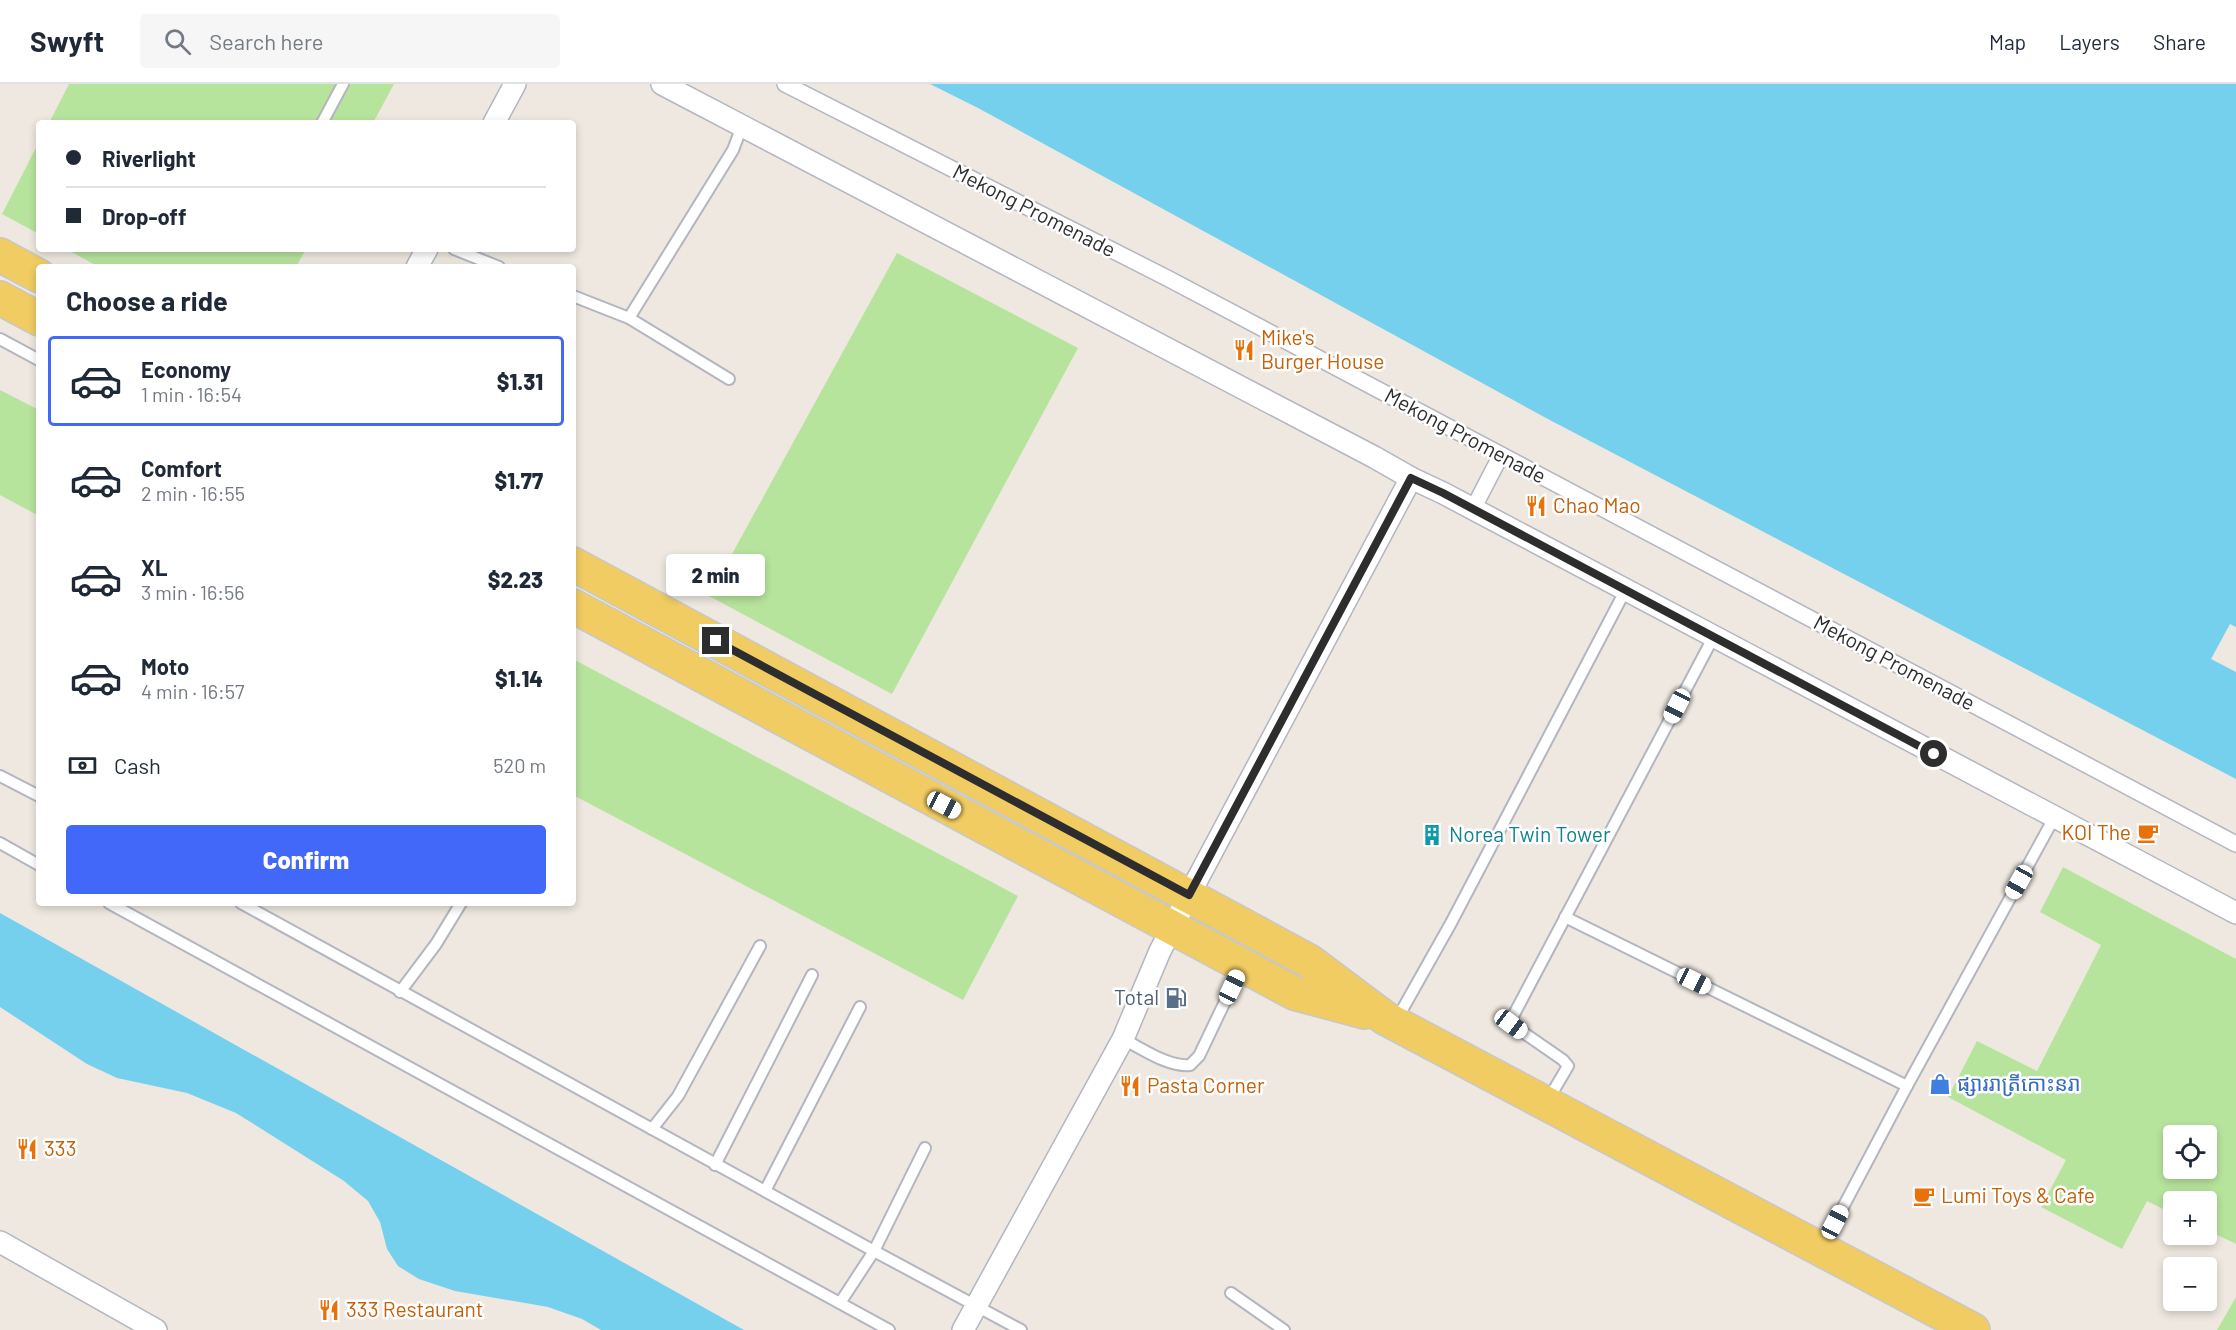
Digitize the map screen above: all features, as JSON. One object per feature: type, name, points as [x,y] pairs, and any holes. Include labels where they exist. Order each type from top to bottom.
[{"type":"main road","points":[[0,255],[36,274]]},
{"type":"main road","points":[[0,298],[36,317]]},
{"type":"main road","points":[[576,566],[1309,961],[1390,1020],[1973,1330]]},
{"type":"main road","points":[[576,608],[1174,926],[1294,993],[1390,1020]]},
{"type":"street","points":[[496,120],[515,84]]},
{"type":"street","points":[[662,84],[1138,332],[2236,913]]},
{"type":"street","name":"Mekong Promenade","points":[[785,84],[1169,279],[2236,844]]},
{"type":"street","points":[[1473,509],[1501,455]]},
{"type":"street","points":[[963,1330],[1123,1040],[1160,951],[1411,478]]},
{"type":"street","points":[[0,1242],[156,1330]]},
{"type":"lane","points":[[324,120],[343,84]]},
{"type":"lane","points":[[629,318],[733,150],[742,126]]},
{"type":"lane","points":[[462,252],[492,264]]},
{"type":"lane","points":[[576,297],[629,318],[729,379]]},
{"type":"lane","points":[[0,339],[36,358]]},
{"type":"lane","points":[[1390,1020],[1451,923],[1625,591]]},
{"type":"lane","points":[[1546,1103],[1568,1066],[1563,1060],[1511,1024],[1511,1020],[1714,636]]},
{"type":"lane","points":[[0,776],[36,794]]},
{"type":"lane","points":[[1821,1249],[1907,1086],[2054,818]]},
{"type":"lane","points":[[0,843],[36,863]]},
{"type":"lane","points":[[118,906],[889,1330]]},
{"type":"lane","points":[[246,906],[1021,1330]]},
{"type":"lane","points":[[400,992],[436,944],[459,906]]},
{"type":"lane","points":[[1565,917],[1907,1086]]},
{"type":"lane","points":[[652,1130],[678,1096],[760,946]]},
{"type":"lane","points":[[1123,1040],[1182,1066],[1190,1065],[1199,1056],[1242,965]]},
{"type":"lane","points":[[716,1165],[812,975]]},
{"type":"lane","points":[[765,1191],[860,1007]]},
{"type":"lane","points":[[840,1304],[874,1251],[925,1148]]},
{"type":"lane","points":[[1231,1293],[1284,1330]]},
{"type":"green space","points":[[69,84],[394,84],[375,120],[51,120]]},
{"type":"green space","points":[[36,148],[36,232],[2,214]]},
{"type":"green space","points":[[72,252],[304,252],[298,264],[94,264]]},
{"type":"green space","points":[[897,253],[1078,348],[892,694],[709,596]]},
{"type":"green space","points":[[0,390],[36,408],[36,514],[0,495]]},
{"type":"green space","points":[[576,661],[1018,896],[963,1000],[576,797]]},
{"type":"green space","points":[[2063,867],[2236,959],[2236,1244],[2217,1235],[2217,1191],[2163,1191],[2163,1209],[2147,1201],[2122,1249],[2041,1207],[2066,1160],[1948,1097],[1977,1041],[2037,1071],[2101,945],[2040,912]]},
{"type":"green space","points":[[2236,1297],[2236,1330],[2217,1330]]},
{"type":"water","points":[[930,84],[2236,84],[2236,779],[1546,418]]},
{"type":"water","points":[[0,913],[744,1330],[601,1330],[582,1319],[548,1307],[455,1291],[419,1279],[398,1266],[387,1249],[380,1222],[368,1201],[344,1181],[236,1113],[187,1093],[117,1078],[87,1064],[0,1007]]},
{"type":"pier","points":[[2230,624],[2236,627],[2236,672],[2211,659]]},
{"type":"place","name":"Mike's Burger House","points":[[1244,350]]},
{"type":"place","name":"Chao Mao","points":[[1536,506]]},
{"type":"place","name":"KOI The","points":[[2148,833]]},
{"type":"place","name":"Norea Twin Tower","points":[[1432,835]]},
{"type":"place","name":"Total","points":[[1176,998]]},
{"type":"place","name":"ផ្សាររាត្រីកោះនរា","points":[[1940,1084]]},
{"type":"place","name":"Pasta Corner","points":[[1130,1086]]},
{"type":"place","name":"333","points":[[27,1149]]},
{"type":"place","name":"Lumi Toys & Cafe","points":[[1924,1196]]},
{"type":"place","name":"333 Restaurant","points":[[329,1310]]},
{"type":"route","points":[[716,641],[1189,895],[1383,535],[1411,478],[1934,754]]}]
